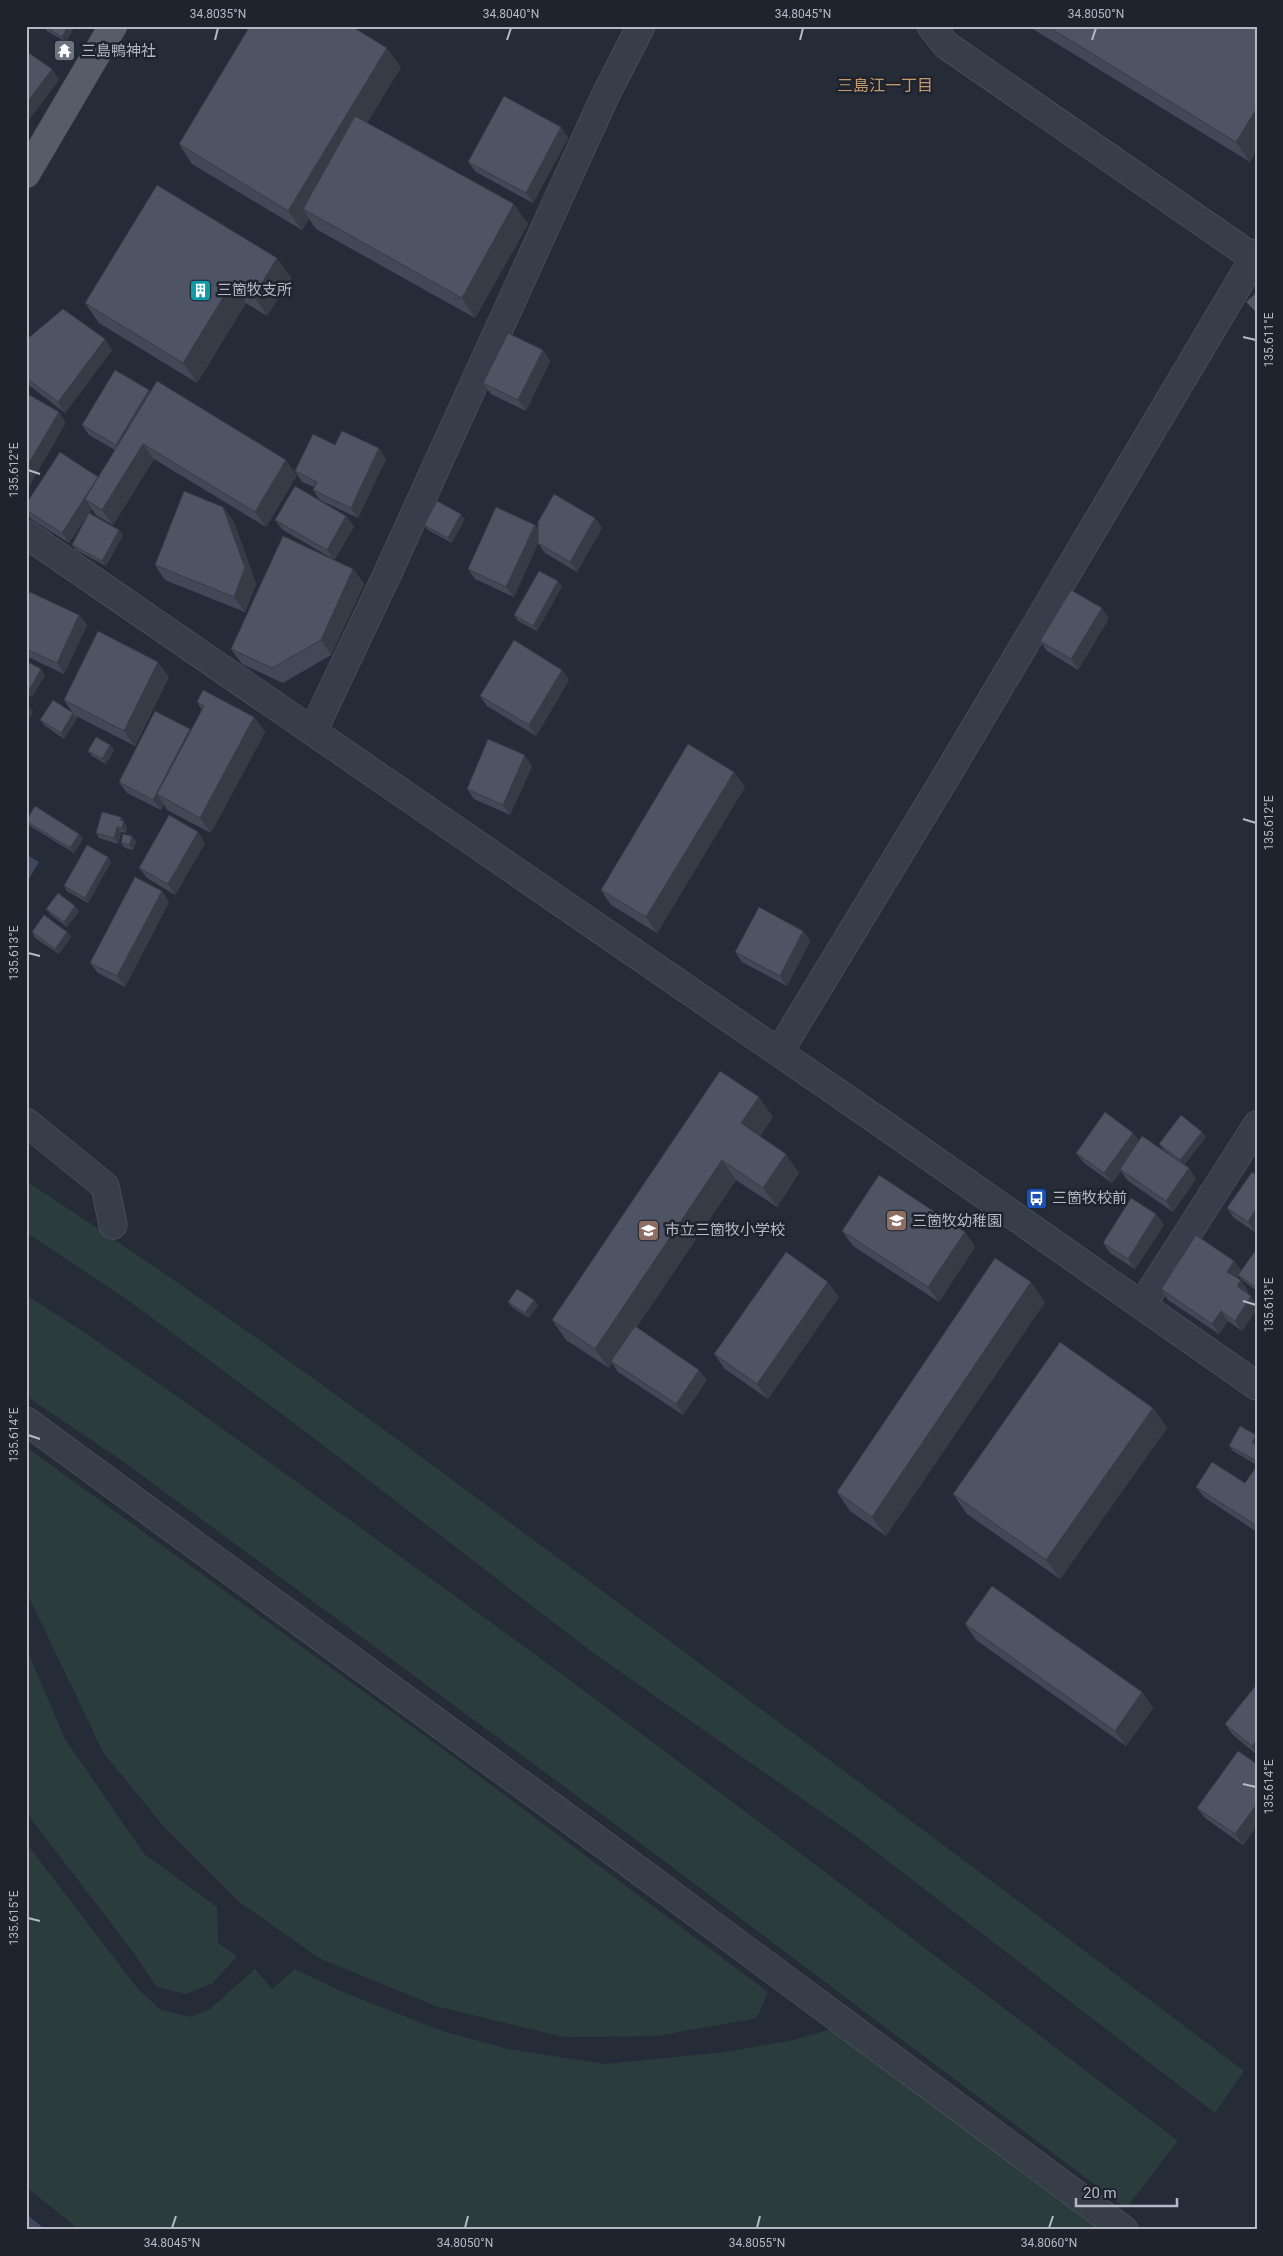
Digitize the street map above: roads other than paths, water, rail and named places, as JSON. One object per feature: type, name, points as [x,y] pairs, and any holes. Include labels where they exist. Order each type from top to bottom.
[{"type":"main road","points":[[26,174],[112,26]]},
{"type":"street","points":[[313,731],[386,577],[605,96],[641,26]]},
{"type":"street","points":[[779,1052],[944,780],[1255,255],[946,45],[931,26]]},
{"type":"street","points":[[26,534],[779,1052],[1257,1386]]},
{"type":"street","points":[[26,1122],[105,1186],[113,1225]]},
{"type":"street","points":[[1142,1305],[1257,1125]]},
{"type":"street","points":[[26,1421],[618,1855],[1124,2230]]},
{"type":"water","points":[[26,854],[39,862],[26,884]]},
{"type":"water","points":[[26,2214],[46,2230],[26,2230]]},
{"type":"place","name":"三島鴨神社","points":[[65,51]]},
{"type":"place","name":"三箇牧支所","points":[[201,290]]},
{"type":"place","name":"三箇牧校前","points":[[1036,1198]]},
{"type":"place","name":"三箇牧幼稚園","points":[[896,1221]]},
{"type":"place","name":"市立三箇牧小学校","points":[[649,1230]]},
{"type":"district","name":"三島江一丁目","points":[[885,85]]}]
